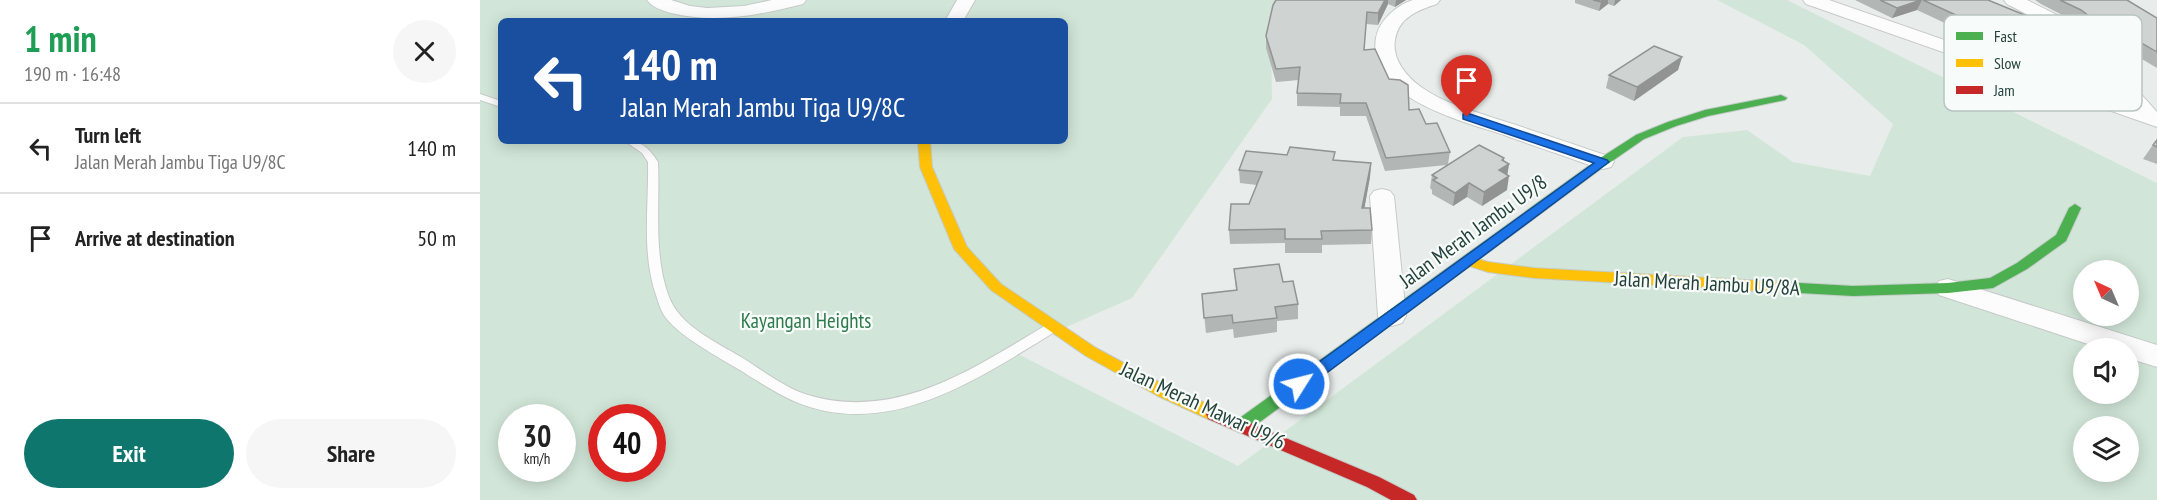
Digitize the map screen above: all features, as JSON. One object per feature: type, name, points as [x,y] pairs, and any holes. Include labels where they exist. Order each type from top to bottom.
[{"type":"street","points":[[656,0],[676,10],[699,14],[741,11],[797,0]]},
{"type":"street","points":[[956,18],[966,0]]},
{"type":"street","points":[[1431,0],[1404,10],[1389,25],[1387,31],[1384,50],[1392,68],[1405,84],[1420,97],[1442,107],[1603,162]]},
{"type":"street","points":[[1812,0],[1944,46]]},
{"type":"street","points":[[2013,0],[2042,15]]},
{"type":"street","name":"Jalan Merah Jambu U9/8","points":[[1243,425],[1640,137],[1705,113],[1781,98]]},
{"type":"street","points":[[2142,107],[2154,120]]},
{"type":"street","points":[[2128,111],[2154,120]]},
{"type":"street","name":"Jalan Merah Mawar U9/6","points":[[924,144],[926,167],[962,249],[996,287],[1091,352],[1164,392],[1373,482],[1408,500]]},
{"type":"street","points":[[1382,196],[1392,316]]},
{"type":"street","name":"Jalan Merah Jambu U9/8A","points":[[1468,261],[1488,267],[1534,273],[1853,291],[1948,288],[1993,283],[2022,266],[2061,238],[2075,208]]},
{"type":"street","name":"Jalan Merah Jambu U9/8A","points":[[1948,288],[2157,356]]},
{"type":"lane","points":[[480,97],[498,103]]},
{"type":"lane","points":[[635,144],[646,151],[654,162],[653,255],[671,316],[728,356],[802,399],[844,409],[887,408],[915,401],[954,384],[1054,327]]},
{"type":"green space","name":"Kayangan Heights","points":[[480,0],[1317,0],[1271,42],[1272,99],[1132,298],[1012,351],[1238,466],[1683,137],[1747,130],[1793,162],[1870,176],[1893,124],[1804,45],[1717,0],[1787,0],[1944,78],[1944,111],[2011,111],[2157,183],[2157,500],[480,500]]},
{"type":"building","points":[[1276,0],[1385,0],[1378,13],[1367,12],[1364,50],[1375,49],[1389,79],[1400,80],[1408,85],[1409,110],[1419,109],[1426,124],[1437,123],[1450,152],[1386,158],[1366,103],[1340,103],[1341,94],[1297,93],[1300,67],[1276,69],[1266,36]]},
{"type":"building","points":[[1880,0],[1921,0],[1897,8]]},
{"type":"building","points":[[1923,0],[1988,0],[2025,15],[1956,15]]},
{"type":"building","points":[[2060,0],[2127,0],[2157,18],[2157,52],[2142,43],[2142,15],[2088,15]]},
{"type":"building","points":[[1654,46],[1682,57],[1637,87],[1609,75]]},
{"type":"building","points":[[1479,145],[1504,158],[1502,160],[1509,164],[1499,170],[1509,176],[1484,192],[1469,183],[1455,193],[1433,180],[1437,178],[1432,175]]},
{"type":"building","points":[[1290,147],[1335,152],[1333,160],[1371,163],[1362,208],[1370,208],[1372,230],[1321,231],[1322,239],[1285,239],[1285,229],[1229,230],[1231,204],[1249,204],[1262,172],[1239,170],[1246,151],[1287,155]]},
{"type":"building","points":[[1279,264],[1283,282],[1293,281],[1298,304],[1275,307],[1277,318],[1233,323],[1232,315],[1204,318],[1202,294],[1237,290],[1234,269]]},
{"type":"traffic: fast","points":[[1243,425],[1598,165],[1640,137],[1705,113],[1781,98]]},
{"type":"traffic: fast","points":[[1782,287],[1853,291],[1948,288],[1993,283],[2022,266],[2061,238],[2075,208]]},
{"type":"traffic: slow","points":[[924,144],[926,167],[961,249],[996,287],[1091,352],[1164,392],[1214,414]]},
{"type":"traffic: slow","points":[[1468,261],[1488,267],[1534,273],[1782,287]]},
{"type":"traffic: jam","points":[[1214,414],[1373,482],[1408,500]]},
{"type":"route","points":[[1299,384],[1603,162],[1467,117]]}]
